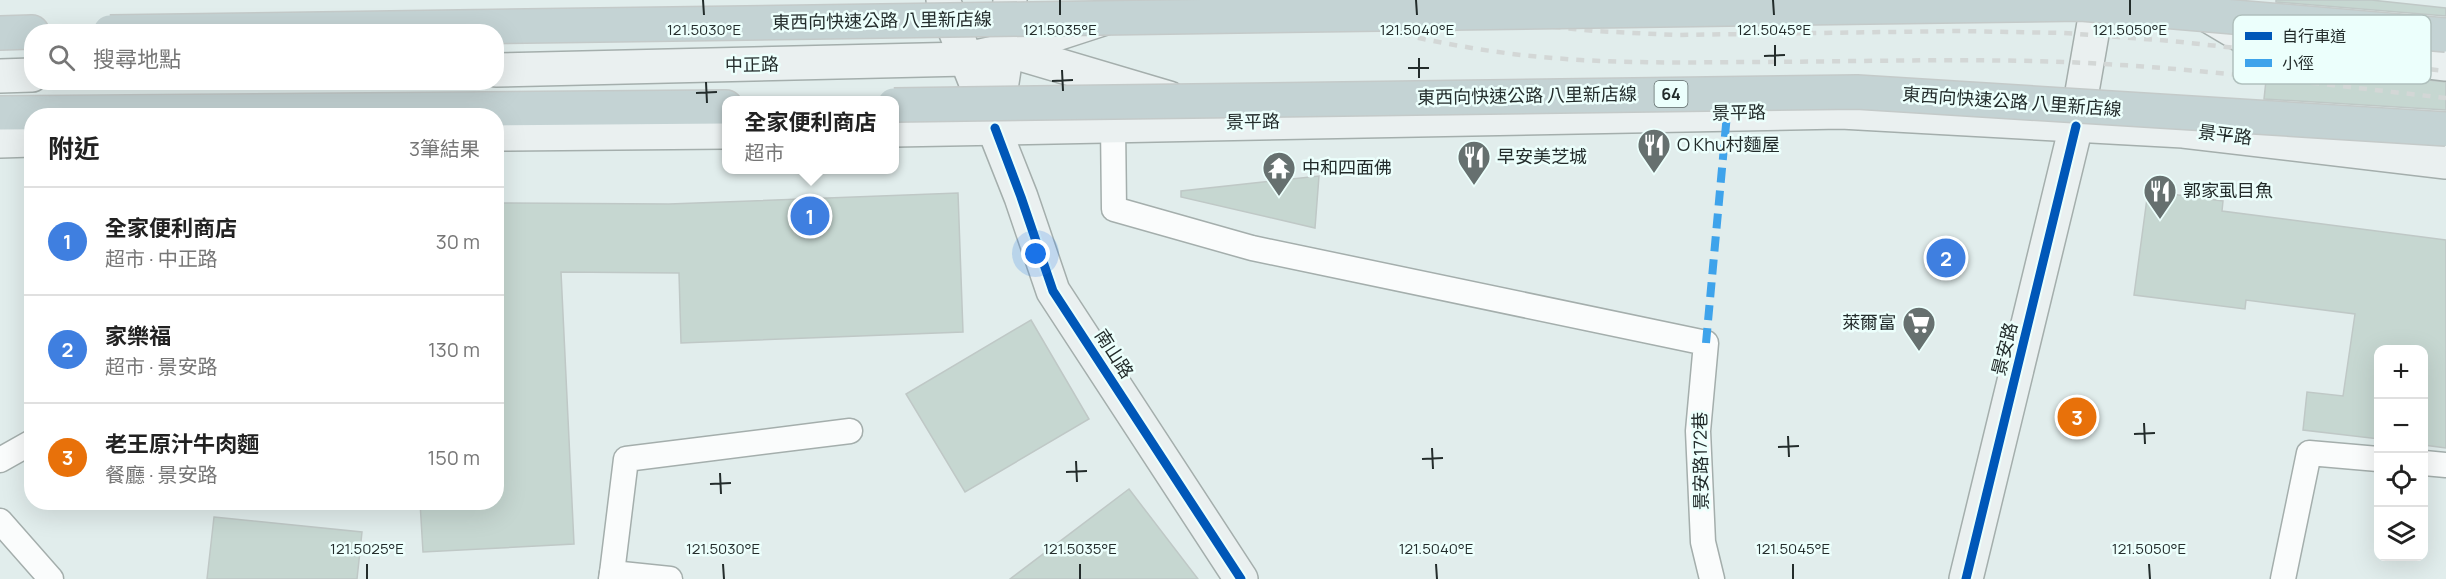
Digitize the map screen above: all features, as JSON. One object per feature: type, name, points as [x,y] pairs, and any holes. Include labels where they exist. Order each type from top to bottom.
[{"type":"highway","name":"東西向快速公路 八里新店線","points":[[504,26],[2095,1],[2240,15]]},
{"type":"highway","points":[[0,33],[24,32]]},
{"type":"highway","name":"東西向快速公路 八里新店線","points":[[2431,34],[2446,35]]},
{"type":"highway","name":"東西向快速公路 八里新店線","points":[[899,105],[1857,92],[2446,129]]},
{"type":"highway","points":[[504,109],[722,107]]},
{"type":"highway","points":[[0,113],[24,113]]},
{"type":"main road","points":[[944,0],[994,128]]},
{"type":"main road","points":[[994,128],[1007,50],[1010,0]]},
{"type":"main road","name":"中正路","points":[[504,70],[966,59],[1007,50],[1161,0]]},
{"type":"main road","points":[[2181,0],[2233,30]]},
{"type":"main road","name":"景安路","points":[[1966,579],[2076,126],[2095,1]]},
{"type":"main road","name":"中正路","points":[[1007,50],[1249,122]]},
{"type":"main road","points":[[2431,62],[2446,64]]},
{"type":"main road","points":[[0,76],[24,75]]},
{"type":"main road","name":"景平路","points":[[994,128],[1841,112],[2183,130],[2446,162]]},
{"type":"main road","points":[[899,130],[994,128]]},
{"type":"main road","name":"南山路","points":[[994,128],[1021,197],[1053,291],[1241,579]]},
{"type":"main road","points":[[504,134],[722,132]]},
{"type":"main road","points":[[0,141],[24,140]]},
{"type":"lane","name":"景安路172巷","points":[[1113,124],[1114,208],[1252,248],[1706,343],[1698,431],[1703,542],[1712,579]]},
{"type":"lane","points":[[670,579],[611,576],[626,459],[850,430]]},
{"type":"lane","points":[[0,460],[24,446]]},
{"type":"lane","points":[[2283,579],[2309,453],[2374,459]]},
{"type":"lane","points":[[2428,463],[2446,465]]},
{"type":"lane","points":[[0,521],[51,579]]},
{"type":"building","points":[[2276,0],[2371,0],[2446,8],[2446,16],[2276,2]]},
{"type":"building","points":[[2431,80],[2446,82],[2446,110],[2264,99],[2266,84],[2431,84]]},
{"type":"building","name":"中和四面佛","points":[[1319,176],[1315,228],[1181,197],[1181,191]]},
{"type":"building","points":[[2148,191],[2223,201],[2222,211],[2446,240],[2446,448],[2428,446],[2428,345],[2374,345],[2374,438],[2303,430],[2307,392],[2343,396],[2355,314],[2246,300],[2245,309],[2134,295]]},
{"type":"building","points":[[958,193],[963,332],[681,343],[679,273],[561,272],[574,544],[423,552],[420,510],[504,510],[504,203],[669,204]]},
{"type":"building","points":[[1031,320],[1089,419],[965,492],[906,394]]},
{"type":"building","points":[[1129,489],[1198,579],[1010,579]]},
{"type":"building","points":[[214,517],[362,532],[357,579],[207,579]]},
{"type":"railway","points":[[1279,0],[1338,18],[1429,40],[1548,58],[1657,62],[2023,61],[2112,64],[2233,75]]},
{"type":"railway","points":[[1395,0],[1458,14],[1594,31],[1675,35],[1959,31],[2064,33],[2233,48]]},
{"type":"railway","points":[[2431,69],[2446,71]]},
{"type":"railway","points":[[2321,84],[2446,98]]},
{"type":"marked path","points":[[1706,343],[1727,114]]},
{"type":"cycle path","points":[[1966,579],[2076,126]]},
{"type":"cycle path","points":[[995,128],[1053,291],[1241,579]]},
{"type":"place","name":"O Khu村麵屋","points":[[1654,174]]},
{"type":"place","name":"早安美芝城","points":[[1474,186]]},
{"type":"place","name":"中和四面佛","points":[[1279,197]]},
{"type":"place","name":"全家便利商店","points":[[810,216]]},
{"type":"place","name":"郭家虱目魚","points":[[2160,220]]},
{"type":"place","name":"家樂福","points":[[1946,258]]},
{"type":"place","name":"萊爾富","points":[[1919,352]]},
{"type":"place","name":"老王原汁牛肉麵","points":[[2077,417]]}]
